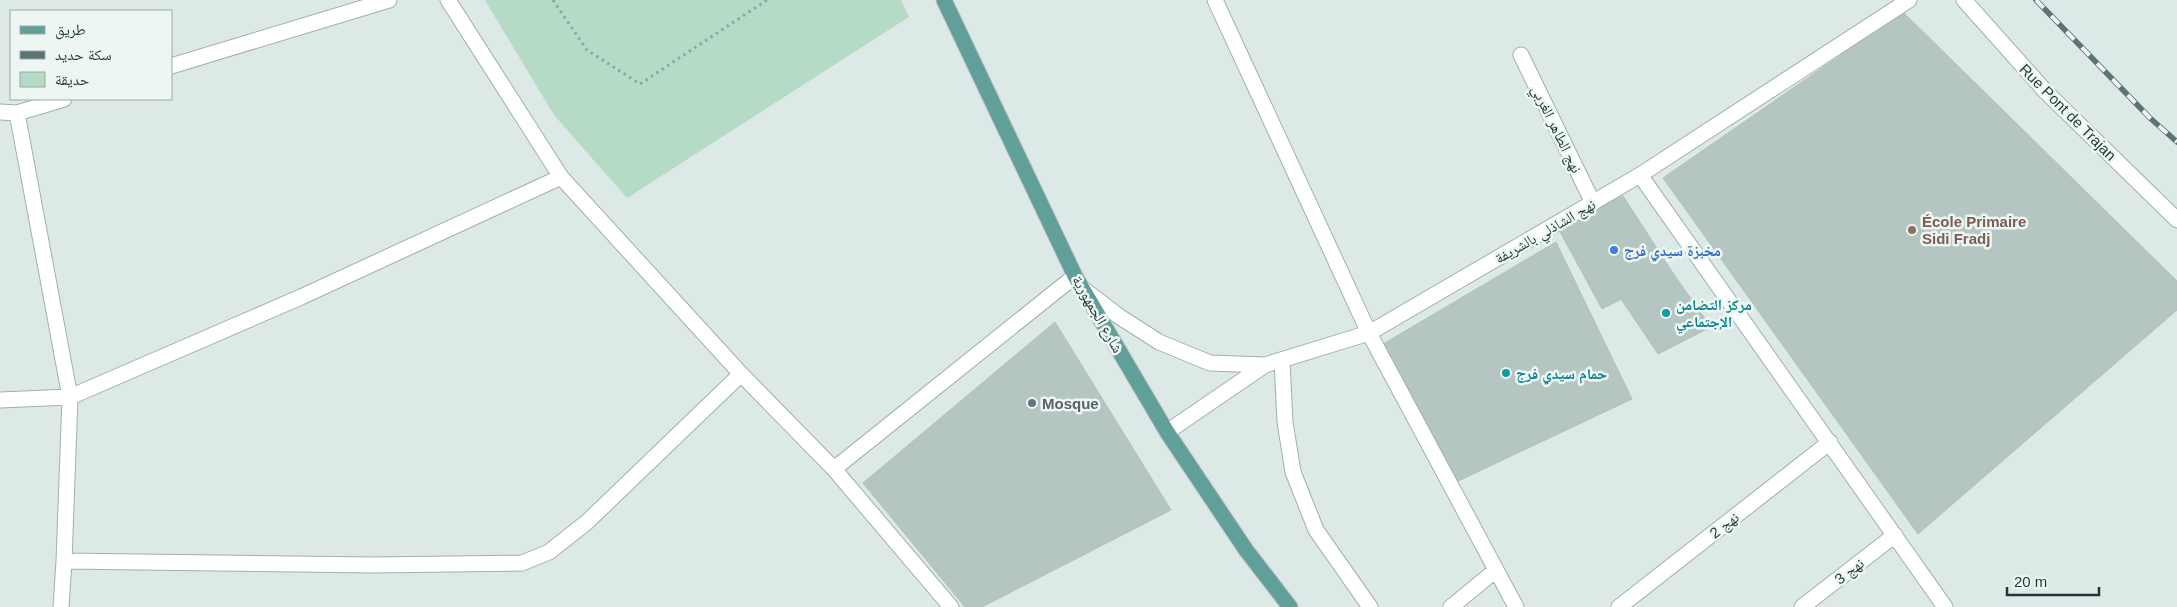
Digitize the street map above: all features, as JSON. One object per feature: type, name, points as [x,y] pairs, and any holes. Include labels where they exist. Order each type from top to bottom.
[{"type":"main road","name":"شارع الجمهورية","points":[[944,0],[1079,282],[1167,432],[1246,550],[1290,607]]},
{"type":"street","points":[[172,66],[389,0]]},
{"type":"street","points":[[448,0],[561,177],[741,374],[834,469],[951,607]]},
{"type":"street","points":[[1215,0],[1370,333],[1516,607]]},
{"type":"street","name":"نهج الشاذلي بالشريفة","points":[[1167,432],[1265,365],[1370,333],[1594,203],[1909,0]]},
{"type":"street","name":"Rue Pont de Trajan","points":[[1964,0],[2046,92],[2177,220]]},
{"type":"street","name":"نهج الطاهر الغربي","points":[[1521,55],[1594,203]]},
{"type":"street","points":[[0,112],[17,113],[61,100]]},
{"type":"street","points":[[17,113],[70,397],[61,607]]},
{"type":"street","points":[[1640,175],[1945,607]]},
{"type":"street","points":[[0,400],[70,397],[301,297],[561,177]]},
{"type":"street","points":[[834,469],[1079,282],[1120,317],[1159,342],[1210,363],[1265,365]]},
{"type":"street","points":[[1282,360],[1285,422],[1293,472],[1316,530],[1370,607]]},
{"type":"street","points":[[64,561],[374,565],[522,563],[549,552],[587,522],[741,374]]},
{"type":"street","name":"نهج 2","points":[[1618,607],[1830,442]]},
{"type":"street","name":"نهج 3","points":[[1802,607],[1895,536]]},
{"type":"street","points":[[1451,607],[1496,570]]},
{"type":"path","points":[[553,0],[587,50],[640,84],[767,0]]},
{"type":"green space","points":[[485,0],[901,0],[909,17],[627,198],[554,115]]},
{"type":"building","name":"École Primaire Sidi Fradj","points":[[1903,12],[2177,281],[2177,310],[1918,534],[1663,178]]},
{"type":"building","name":"مخبزة سيدي فرج","points":[[1623,196],[1673,273],[1602,309],[1558,228]]},
{"type":"building","name":"حمام سيدي فرج","points":[[1556,242],[1632,399],[1454,483],[1378,347]]},
{"type":"building","name":"مركز التضامن الإجتماعي","points":[[1673,273],[1711,327],[1658,354],[1621,299]]},
{"type":"building","name":"Mosque","points":[[1055,322],[1171,510],[982,607],[965,607],[863,483]]},
{"type":"railway","points":[[2036,0],[2150,118],[2177,142]]},
{"type":"place","name":"École Primaire Sidi Fradj","points":[[1912,230]]},
{"type":"place","name":"مخبزة سيدي فرج","points":[[1614,250]]},
{"type":"place","name":"مركز التضامن الإجتماعي","points":[[1666,313]]},
{"type":"place","name":"حمام سيدي فرج","points":[[1506,373]]},
{"type":"place","name":"Mosque","points":[[1032,403]]}]
